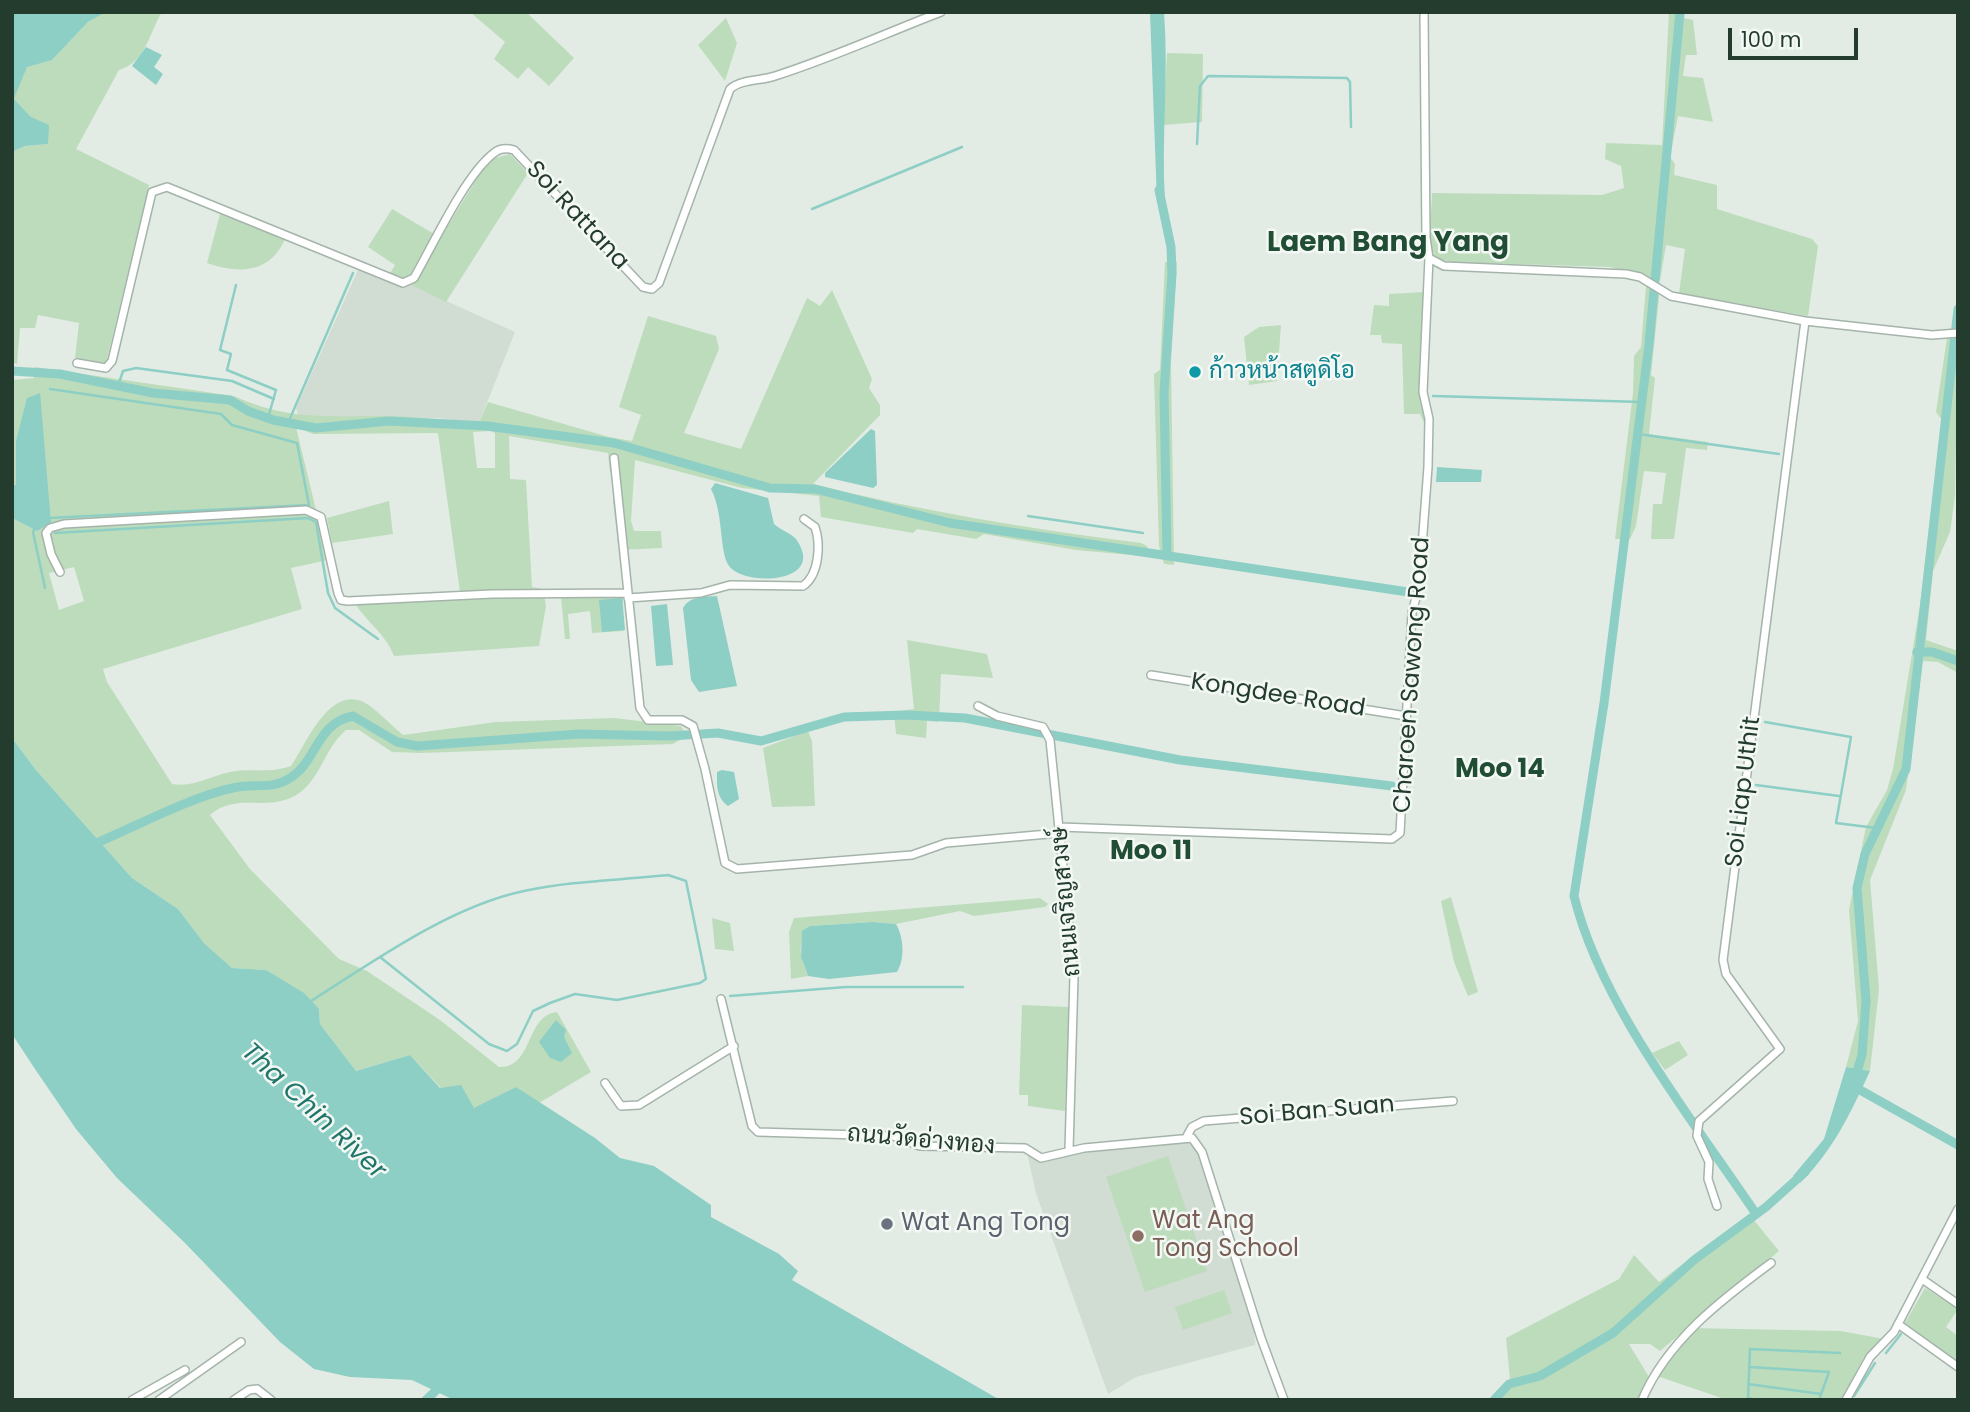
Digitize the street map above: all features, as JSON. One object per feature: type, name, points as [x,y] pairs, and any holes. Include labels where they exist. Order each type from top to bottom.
[{"type":"street","name":"Soi Rattana","points":[[77,363],[106,368],[112,361],[152,192],[159,188],[167,187],[403,283],[414,278],[478,170],[494,153],[508,148],[514,150],[643,287],[652,289],[659,283],[730,89],[740,83],[773,77],[838,54],[941,12]]},
{"type":"street","name":"Charoen Sawong Road","points":[[1060,830],[1397,837],[1402,828],[1412,613],[1419,586],[1428,467],[1429,419],[1423,392],[1429,258],[1426,238],[1424,12]]},
{"type":"street","points":[[1429,258],[1444,265],[1626,274],[1640,277],[1661,292],[1805,321],[1932,335],[1958,332]]},
{"type":"street","name":"Soi Liap Uthit","points":[[1717,1206],[1708,1179],[1709,1162],[1695,1130],[1699,1121],[1780,1049],[1726,974],[1723,960],[1805,321]]},
{"type":"street","points":[[614,458],[643,715],[655,720],[682,720],[693,726],[725,863],[737,869],[912,855],[946,843],[1060,830]]},
{"type":"street","points":[[60,572],[51,554],[46,533],[50,528],[64,524],[306,510],[321,517],[341,600],[492,594],[701,593],[730,585],[803,586],[815,570],[817,551],[815,527],[804,519]]},
{"type":"street","name":"Kongdee Road","points":[[1151,675],[1406,716]]},
{"type":"street","name":"ถนนเจริญสวงษ์","points":[[978,706],[997,716],[1032,723],[1049,736],[1074,976],[1069,1150]]},
{"type":"street","name":"ถนนวัดอ่างทอง","points":[[721,999],[752,1126],[758,1132],[885,1136],[920,1146],[1025,1148],[1041,1158],[1069,1150],[1186,1136]]},
{"type":"street","points":[[605,1083],[621,1106],[639,1105],[734,1046]]},
{"type":"street","name":"Soi Ban Suan","points":[[1186,1136],[1192,1127],[1204,1121],[1454,1101]]},
{"type":"street","points":[[1186,1136],[1197,1143],[1202,1152],[1284,1400]]},
{"type":"street","points":[[1848,1399],[1865,1364],[1888,1341],[1898,1324],[1958,1209]]},
{"type":"street","points":[[1642,1400],[1654,1373],[1690,1331],[1738,1287],[1772,1263]]},
{"type":"street","points":[[1922,1279],[1958,1304]]},
{"type":"street","points":[[1898,1324],[1958,1367]]},
{"type":"street","points":[[159,1400],[241,1342]]},
{"type":"street","points":[[132,1400],[185,1370]]},
{"type":"street","points":[[234,1400],[257,1388],[271,1400]]},
{"type":"shaded area","points":[[358,270],[411,285],[515,332],[479,423],[437,418],[299,417],[296,408]]},
{"type":"shaded area","name":"Wat Ang Tong School","points":[[1184,1141],[1196,1148],[1254,1329],[1255,1345],[1136,1377],[1108,1394],[1036,1193],[1027,1153],[1076,1154]]},
{"type":"green space","points":[[106,12],[162,12],[141,54],[135,61],[119,70],[76,149],[149,185],[106,363],[75,358],[79,323],[38,315],[35,328],[20,328],[17,364],[12,362],[12,152],[25,146],[48,144],[31,117],[14,99],[27,66],[52,60],[88,22]]},
{"type":"green space","points":[[470,12],[526,12],[574,58],[549,86],[528,67],[518,79],[494,59],[505,42]]},
{"type":"green space","points":[[1669,12],[1685,12],[1684,18],[1693,20],[1697,55],[1686,55],[1683,76],[1703,78],[1713,122],[1678,116],[1670,157],[1675,164],[1674,175],[1717,185],[1717,209],[1812,239],[1818,246],[1808,316],[1679,293],[1685,249],[1666,245],[1660,281],[1610,267],[1453,262],[1437,259],[1431,236],[1432,193],[1602,195],[1624,188],[1621,166],[1605,159],[1606,143],[1662,145]]},
{"type":"green space","points":[[726,18],[737,43],[725,81],[698,45]]},
{"type":"green space","points":[[1167,53],[1203,54],[1202,122],[1163,125]]},
{"type":"green space","points":[[510,154],[528,173],[446,302],[411,285],[481,172],[495,158]]},
{"type":"green space","points":[[392,209],[434,234],[410,278],[404,281],[389,275],[395,265],[368,247]]},
{"type":"green space","points":[[220,214],[285,239],[279,251],[262,265],[252,268],[230,269],[207,263]]},
{"type":"green space","points":[[1165,262],[1177,262],[1171,363],[1174,565],[1164,564],[1159,546],[1154,374],[1160,370]]},
{"type":"green space","points":[[1646,286],[1659,293],[1651,375],[1655,378],[1649,434],[1708,442],[1707,450],[1686,448],[1674,539],[1651,539],[1653,504],[1662,504],[1666,473],[1644,471],[1636,526],[1630,539],[1615,539],[1633,393],[1634,356],[1641,347]]},
{"type":"green space","points":[[832,290],[872,379],[869,388],[880,405],[880,415],[813,484],[976,518],[1141,543],[1147,546],[1152,557],[1076,550],[984,534],[976,539],[917,529],[913,533],[821,517],[819,496],[742,488],[635,460],[631,521],[634,531],[661,531],[662,548],[619,550],[613,502],[616,474],[610,472],[608,453],[509,436],[510,479],[526,480],[532,587],[543,589],[546,606],[539,646],[394,656],[352,598],[460,592],[438,433],[313,434],[296,427],[328,560],[291,568],[302,609],[103,669],[107,682],[172,784],[180,785],[236,771],[291,766],[322,717],[344,700],[356,700],[370,706],[403,735],[496,722],[614,718],[681,726],[687,736],[673,744],[421,753],[392,752],[359,730],[346,730],[331,748],[314,777],[299,793],[278,802],[229,805],[210,815],[250,869],[339,959],[367,971],[440,1020],[499,1067],[510,1065],[518,1059],[539,1022],[547,1015],[557,1012],[591,1072],[539,1103],[516,1087],[474,1109],[441,1088],[410,1055],[356,1071],[320,1024],[319,1009],[266,970],[232,968],[204,943],[178,909],[132,878],[36,770],[12,738],[12,518],[37,531],[16,441],[16,486],[12,486],[12,380],[34,378],[35,367],[234,396],[274,410],[310,415],[399,416],[479,423],[488,402],[609,437],[632,441],[641,415],[619,407],[648,316],[716,336],[719,349],[684,433],[741,449],[807,298],[820,306]],"holes":[[[473,432],[495,433],[495,468],[477,468]],[[74,567],[84,601],[59,610],[49,573]]]},
{"type":"green space","points":[[1424,292],[1425,425],[1420,414],[1404,414],[1402,344],[1382,343],[1381,335],[1370,335],[1374,305],[1389,306],[1389,294]]},
{"type":"green space","points":[[1281,325],[1277,381],[1249,385],[1244,337],[1259,327]]},
{"type":"green space","points":[[1958,336],[1955,496],[1950,532],[1933,571],[1926,640],[1958,651],[1958,673],[1938,662],[1923,661],[1906,790],[1870,880],[1879,989],[1870,1071],[1846,1067],[1858,1021],[1849,910],[1866,827],[1887,790],[1893,769],[1920,605],[1942,420],[1936,412],[1947,338]]},
{"type":"green space","points":[[389,501],[393,534],[332,543],[327,518]]},
{"type":"green space","points":[[623,595],[624,631],[592,633],[590,611],[568,614],[570,639],[565,639],[561,597]]},
{"type":"green space","points":[[907,640],[987,654],[993,678],[941,674],[939,722],[927,721],[926,738],[896,734],[894,712],[914,709]]},
{"type":"green space","points":[[808,731],[812,741],[815,806],[772,807],[763,748]]},
{"type":"green space","points":[[1451,897],[1478,992],[1468,996],[1454,962],[1441,901]]},
{"type":"green space","points":[[1040,898],[1048,904],[1045,907],[974,916],[960,911],[896,924],[873,922],[810,926],[801,944],[803,963],[808,976],[791,979],[789,932],[794,918]]},
{"type":"green space","points":[[712,918],[730,923],[734,951],[715,949]]},
{"type":"green space","points":[[1022,1005],[1069,1007],[1065,1111],[1028,1106],[1028,1095],[1019,1095]]},
{"type":"green space","points":[[1679,1041],[1688,1055],[1665,1070],[1652,1053]]},
{"type":"green space","points":[[1168,1156],[1207,1271],[1145,1292],[1106,1177]]},
{"type":"green space","points":[[1749,1214],[1779,1251],[1688,1328],[1841,1331],[1884,1339],[1864,1357],[1841,1400],[1727,1400],[1660,1377],[1656,1379],[1685,1330],[1660,1351],[1650,1344],[1629,1344],[1649,1377],[1638,1400],[1493,1400],[1510,1379],[1506,1338],[1619,1279],[1634,1255],[1659,1282]]},
{"type":"green space","points":[[1925,1288],[1958,1309],[1946,1327],[1958,1336],[1958,1364],[1905,1323]]},
{"type":"green space","points":[[1224,1290],[1232,1313],[1183,1330],[1175,1307]]},
{"type":"water","points":[[12,12],[106,12],[88,22],[52,60],[27,67],[14,99],[31,117],[49,125],[48,144],[25,146],[12,152]]},
{"type":"water","points":[[1150,12],[1164,12],[1165,36],[1165,201],[1157,202]]},
{"type":"water","points":[[146,47],[162,55],[154,67],[163,74],[156,85],[132,66]]},
{"type":"water","points":[[40,393],[51,523],[37,531],[12,518],[12,486],[16,485],[16,441],[27,398]]},
{"type":"water","points":[[871,429],[875,431],[877,485],[873,488],[825,477],[825,473]]},
{"type":"water","points":[[1437,467],[1482,470],[1481,482],[1436,482]]},
{"type":"water","points":[[715,483],[768,498],[774,524],[796,539],[803,554],[801,565],[793,573],[765,579],[737,573],[729,566],[711,489]]},
{"type":"water","points":[[717,596],[737,686],[699,692],[691,680],[683,608],[693,599]]},
{"type":"water","points":[[622,598],[625,630],[602,632],[599,600]]},
{"type":"water","points":[[667,604],[673,665],[656,666],[651,606]]},
{"type":"water","name":"Tha Chin River","points":[[12,738],[36,770],[132,878],[178,909],[204,943],[232,968],[266,970],[304,993],[319,1009],[320,1024],[356,1071],[410,1055],[440,1088],[461,1085],[474,1108],[516,1087],[595,1138],[620,1158],[654,1166],[711,1205],[711,1217],[779,1254],[798,1271],[792,1280],[1000,1400],[454,1400],[412,1380],[350,1377],[314,1369],[280,1342],[185,1243],[117,1178],[76,1129],[12,1034]]},
{"type":"water","points":[[717,772],[734,772],[739,799],[728,806],[718,791]]},
{"type":"water","points":[[873,922],[896,924],[899,930],[902,955],[897,972],[829,979],[808,976],[801,957],[802,931],[810,926]]},
{"type":"water","points":[[556,1020],[566,1030],[564,1037],[572,1053],[561,1062],[550,1058],[539,1042]]},
{"type":"water","points":[[1846,1067],[1870,1071],[1832,1144],[1800,1183],[1793,1176],[1824,1139]]},
{"type":"waterway","points":[[1680,12],[1649,344],[1604,703],[1574,896],[1587,937],[1627,1020],[1678,1101],[1756,1214]]},
{"type":"waterway","points":[[1197,144],[1200,86],[1208,76],[1347,78],[1350,82],[1351,127]]},
{"type":"waterway","points":[[812,209],[962,147]]},
{"type":"waterway","points":[[1159,190],[1171,247],[1172,274],[1164,392],[1167,554]]},
{"type":"waterway","points":[[288,423],[353,273]]},
{"type":"waterway","points":[[236,285],[220,350],[231,354],[227,370],[276,390],[268,418]]},
{"type":"waterway","points":[[1855,1078],[1862,1055],[1866,1001],[1857,888],[1865,854],[1906,769],[1958,309]]},
{"type":"waterway","points":[[118,386],[123,371],[136,368],[232,381],[274,399]]},
{"type":"waterway","points":[[12,371],[60,374],[153,393],[230,400],[248,411],[273,420],[316,428],[389,421],[487,426],[614,443],[770,488],[815,489],[950,523],[1408,592]]},
{"type":"waterway","points":[[49,518],[309,505],[297,443],[232,425],[221,414],[50,389]]},
{"type":"waterway","points":[[1433,396],[1642,402]]},
{"type":"waterway","points":[[1638,434],[1779,454]]},
{"type":"waterway","points":[[1028,516],[1143,533]]},
{"type":"waterway","points":[[55,533],[308,518],[316,522],[328,593],[335,608],[378,639]]},
{"type":"waterway","points":[[36,526],[33,532],[45,588]]},
{"type":"waterway","points":[[1917,652],[1932,652],[1958,661]]},
{"type":"waterway","points":[[92,845],[203,797],[238,787],[271,785],[284,781],[306,763],[331,726],[353,716],[397,742],[417,746],[579,734],[669,736],[718,733],[761,741],[844,717],[906,715],[965,718],[1180,760],[1392,786]]},
{"type":"waterway","points":[[1765,722],[1851,737],[1836,823],[1876,828]]},
{"type":"waterway","points":[[1756,785],[1839,796]]},
{"type":"waterway","points":[[311,1001],[387,953],[414,937],[496,898],[560,885],[668,875],[686,881],[706,979],[700,983],[617,1000],[575,994],[550,1003],[533,1011],[517,1044],[507,1051],[489,1044],[380,957]]},
{"type":"waterway","points":[[730,996],[846,987],[963,987]]},
{"type":"waterway","points":[[1853,1086],[1958,1145]]},
{"type":"waterway","points":[[1494,1400],[1509,1384],[1540,1376],[1613,1333],[1694,1260],[1766,1207],[1805,1172]]},
{"type":"waterway","points":[[1886,1353],[1901,1334]]},
{"type":"waterway","points":[[1748,1400],[1750,1349],[1840,1353]]},
{"type":"waterway","points":[[1854,1396],[1875,1363]]},
{"type":"waterway","points":[[1750,1367],[1829,1372],[1819,1400]]},
{"type":"waterway","points":[[426,1400],[443,1384]]},
{"type":"waterway","points":[[1748,1384],[1821,1394]]},
{"type":"waterway","points":[[1748,1398],[1758,1400]]},
{"type":"place","name":"ก้าวหน้าสตูดิโอ","points":[[1195,372]]},
{"type":"place","name":"Wat Ang Tong","points":[[887,1224]]},
{"type":"place","name":"Wat Ang Tong School","points":[[1138,1236]]},
{"type":"district","name":"Laem Bang Yang","points":[[1388,244]]},
{"type":"district","name":"Moo 14","points":[[1500,770]]},
{"type":"district","name":"Moo 11","points":[[1151,852]]}]
